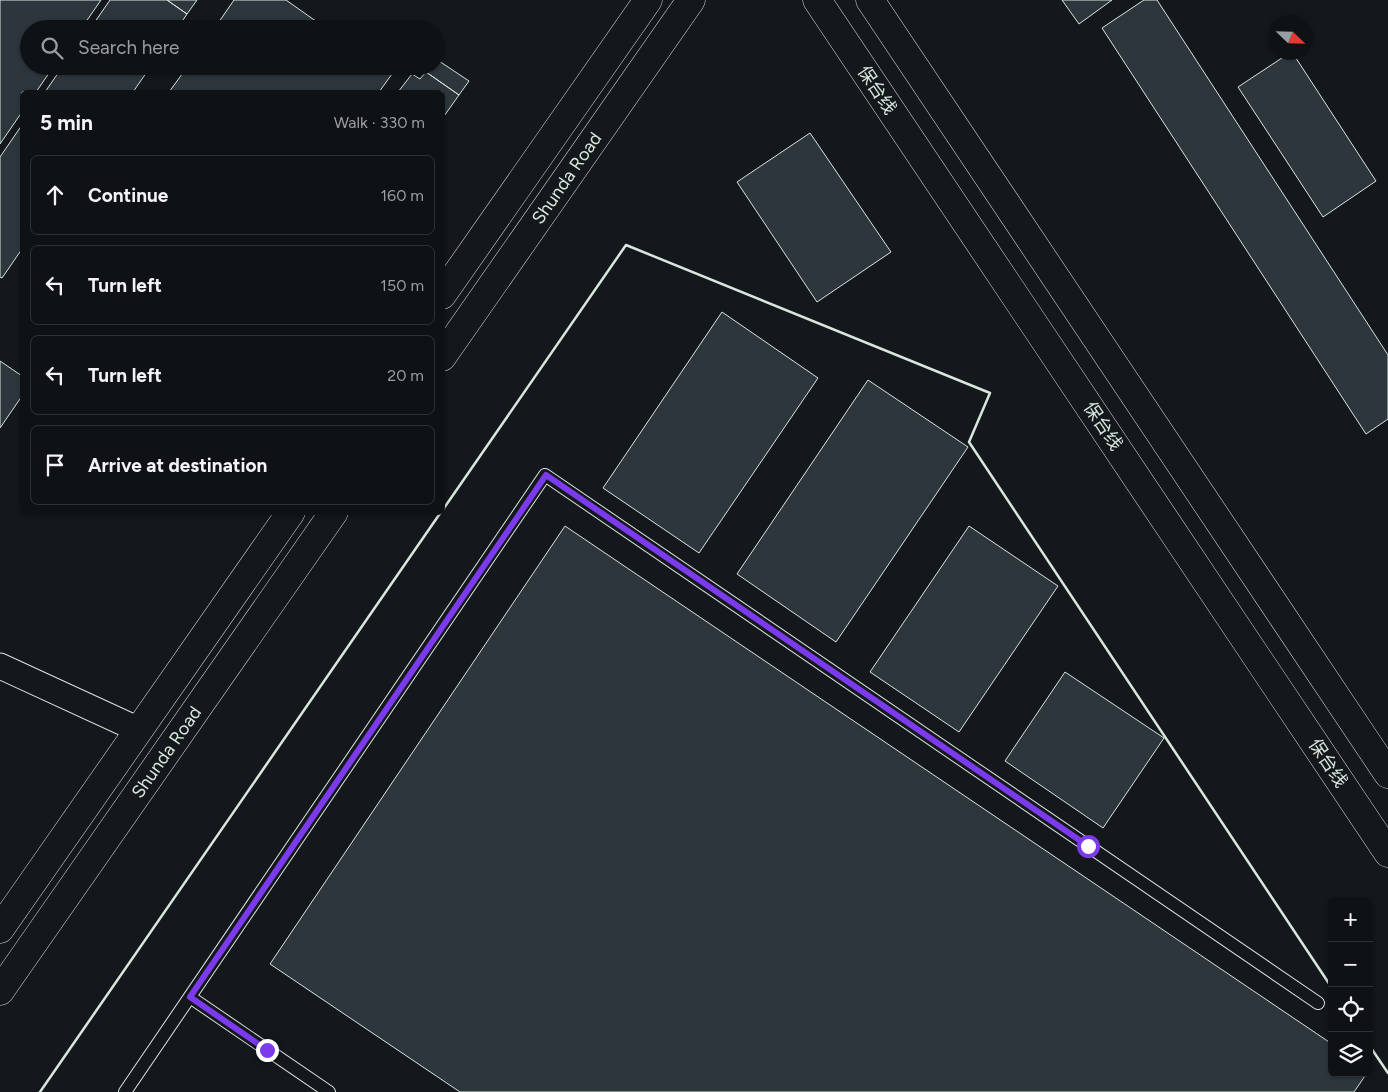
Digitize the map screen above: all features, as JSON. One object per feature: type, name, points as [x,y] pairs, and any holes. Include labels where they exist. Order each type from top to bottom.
[{"type":"main road","name":"Shunda Road","points":[[445,291],[648,0]]},
{"type":"main road","name":"Shunda Road","points":[[445,352],[691,0]]},
{"type":"main road","name":"保台线","points":[[817,0],[1388,853]]},
{"type":"main road","points":[[870,0],[1388,774]]},
{"type":"main road","name":"Shunda Road","points":[[0,929],[289,515]]},
{"type":"main road","name":"Shunda Road","points":[[0,991],[332,515]]},
{"type":"street","points":[[0,666],[139,730]]},
{"type":"lane","points":[[125,1092],[546,475],[1318,1003]]},
{"type":"lane","points":[[190,997],[329,1092]]},
{"type":"building","points":[[0,0],[101,0],[87,20],[20,20],[20,75],[48,75],[37,90],[20,90],[20,115],[0,144]]},
{"type":"building","points":[[110,0],[167,0],[187,14],[183,20],[96,20]]},
{"type":"building","points":[[167,0],[197,0],[187,14]]},
{"type":"building","points":[[234,0],[286,0],[314,20],[220,20]]},
{"type":"building","points":[[1062,0],[1112,0],[1079,24]]},
{"type":"building","points":[[1144,0],[1157,0],[1388,355],[1388,419],[1366,434],[1102,28]]},
{"type":"building","points":[[1279,60],[1297,60],[1376,181],[1323,217],[1238,87]]},
{"type":"building","points":[[445,65],[469,81],[459,95],[430,75],[445,75]]},
{"type":"building","points":[[57,75],[145,75],[134,90],[46,90]]},
{"type":"building","points":[[181,75],[391,75],[380,90],[170,90]]},
{"type":"building","points":[[411,75],[420,79],[423,75],[430,75],[459,95],[445,115],[445,90],[400,90]]},
{"type":"building","points":[[20,128],[20,252],[2,278],[0,277],[0,157]]},
{"type":"building","points":[[810,133],[891,252],[817,302],[737,182]]},
{"type":"building","points":[[722,312],[818,378],[699,553],[603,488]]},
{"type":"building","points":[[0,361],[20,375],[20,399],[0,428]]},
{"type":"building","points":[[868,380],[968,447],[836,642],[737,574]]},
{"type":"building","points":[[565,526],[1328,1041],[1328,1077],[1364,1077],[1354,1092],[460,1092],[270,964]]},
{"type":"building","points":[[969,526],[1058,586],[959,732],[870,672]]},
{"type":"building","points":[[1065,672],[1164,738],[1103,828],[1005,761]]},
{"type":"wall","points":[[445,507],[626,245],[990,393],[969,442],[1331,987]]},
{"type":"wall","points":[[40,1092],[439,515]]},
{"type":"wall","points":[[1373,1051],[1388,1073]]},
{"type":"route","points":[[267,1050],[190,997],[546,475],[1088,846]]}]
